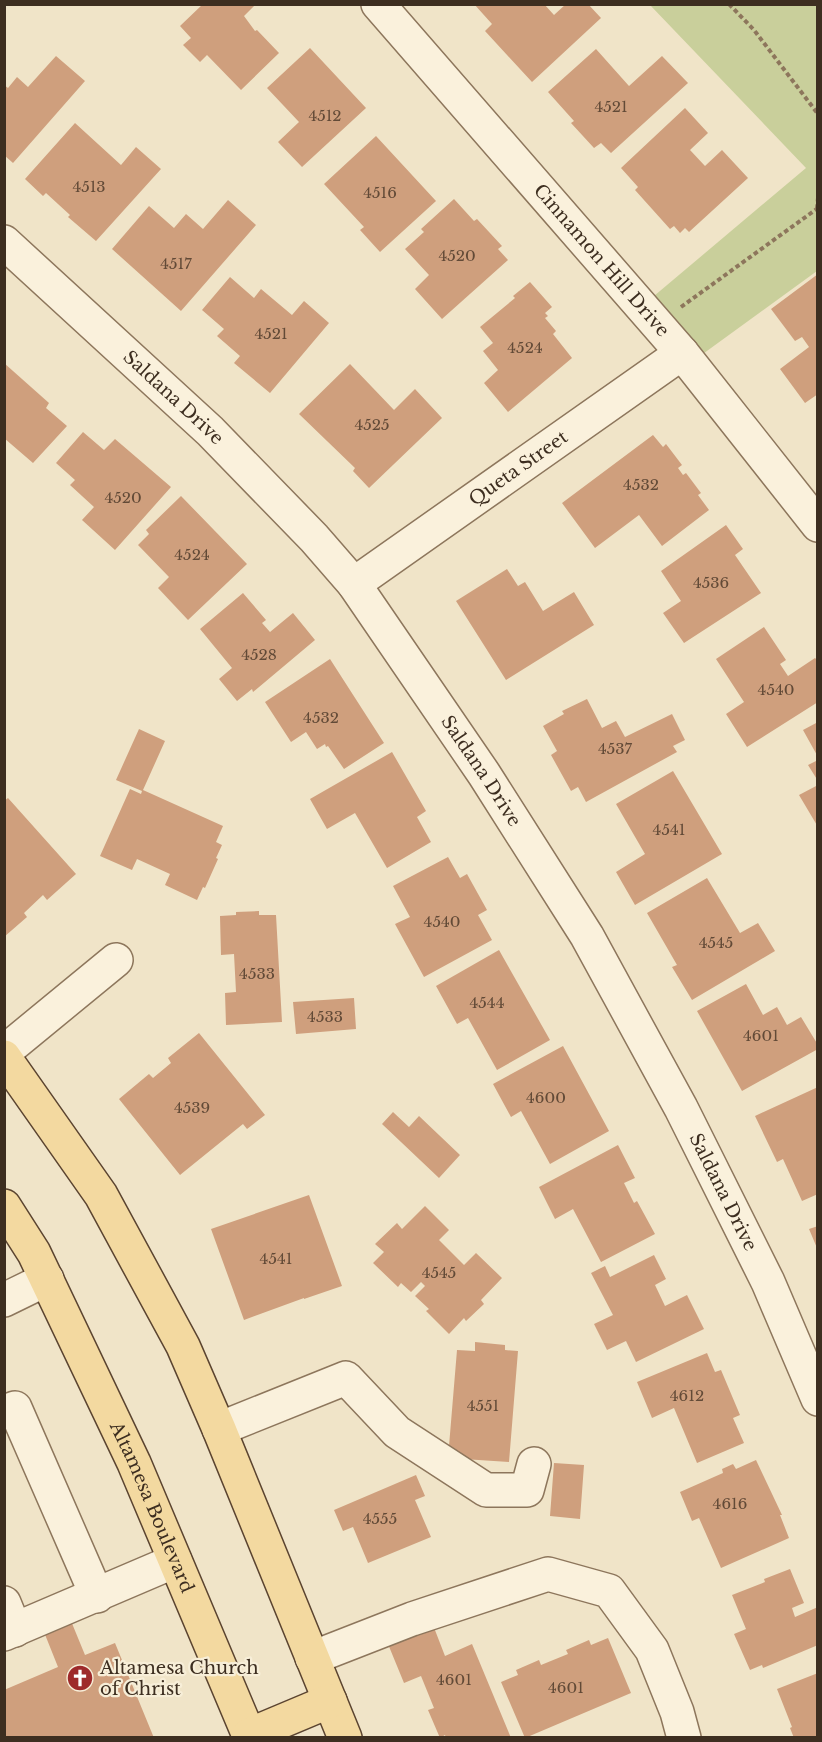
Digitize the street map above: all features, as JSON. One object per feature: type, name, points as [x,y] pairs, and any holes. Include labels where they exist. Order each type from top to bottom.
[{"type":"main road","points":[[4,1057],[101,1195],[183,1346],[345,1737]]},
{"type":"main road","name":"Altamesa Boulevard","points":[[4,1206],[34,1253],[134,1463],[249,1736]]},
{"type":"main road","points":[[249,1736],[330,1701]]},
{"type":"street","name":"Cinnamon Hill Drive","points":[[378,4],[682,353],[818,525]]},
{"type":"street","name":"Saldana Drive","points":[[4,242],[210,431],[314,538],[354,584],[484,774],[587,936],[681,1108],[768,1282],[818,1399]]},
{"type":"street","name":"Queta Street","points":[[354,584],[682,353]]},
{"type":"street","points":[[4,1052],[116,960]]},
{"type":"street","points":[[4,1300],[47,1279]]},
{"type":"street","points":[[219,1429],[346,1378],[397,1432],[486,1490],[527,1490],[534,1464]]},
{"type":"street","points":[[4,1412],[15,1408],[97,1596]]},
{"type":"street","points":[[8,1622],[97,1596],[175,1561]]},
{"type":"street","points":[[312,1658],[391,1627],[548,1574],[609,1591],[652,1650],[677,1712],[684,1737]]},
{"type":"path","points":[[729,4],[754,30],[818,114]]},
{"type":"path","points":[[657,325],[817,209],[818,198]]},
{"type":"green space","points":[[650,5],[817,5],[817,271],[700,356],[654,296],[806,168]]},
{"type":"building","points":[[203,4],[256,4],[244,16],[255,31],[257,30],[279,53],[241,90],[207,55],[200,62],[183,45],[191,38],[180,26]]},
{"type":"building","points":[[474,4],[544,4],[554,15],[566,4],[588,4],[601,18],[532,82],[485,31],[492,24]]},
{"type":"building","points":[[310,48],[366,108],[302,167],[278,142],[299,122],[267,88]]},
{"type":"building","points":[[596,49],[629,86],[662,56],[688,83],[611,153],[601,143],[594,148],[571,123],[574,121],[548,92]]},
{"type":"building","points":[[56,56],[85,81],[13,163],[4,155],[4,85],[8,88],[17,77],[28,87]]},
{"type":"building","points":[[685,108],[708,133],[690,150],[705,166],[722,150],[748,178],[689,232],[685,228],[680,233],[674,226],[670,229],[635,190],[638,187],[621,168]]},
{"type":"building","points":[[75,123],[121,165],[136,147],[161,169],[96,241],[68,217],[70,215],[46,193],[43,196],[25,179]]},
{"type":"building","points":[[376,136],[436,201],[380,252],[360,230],[364,227],[324,184]]},
{"type":"building","points":[[454,199],[474,221],[477,219],[502,246],[498,249],[508,260],[442,319],[415,289],[429,275],[405,249],[424,232],[421,229]]},
{"type":"building","points":[[228,200],[256,225],[181,311],[112,249],[149,206],[174,228],[186,214],[203,229]]},
{"type":"building","points":[[818,274],[818,394],[805,403],[780,369],[809,347],[802,337],[795,341],[771,309]]},
{"type":"building","points":[[230,277],[254,298],[261,289],[292,315],[304,301],[329,323],[270,393],[234,363],[240,356],[217,336],[224,329],[202,310]]},
{"type":"building","points":[[530,282],[552,307],[545,313],[548,316],[545,318],[556,331],[553,334],[572,358],[508,412],[484,383],[498,370],[483,351],[493,343],[480,327],[515,298],[513,296]]},
{"type":"building","points":[[4,363],[49,403],[46,408],[67,426],[33,463],[4,438]]},
{"type":"building","points":[[350,364],[394,410],[415,389],[442,418],[369,488],[353,471],[355,468],[299,414]]},
{"type":"building","points":[[83,432],[104,450],[115,439],[171,487],[115,550],[82,520],[94,507],[70,485],[75,480],[56,463]]},
{"type":"building","points":[[653,435],[663,447],[666,444],[682,465],[678,468],[683,475],[686,473],[701,493],[698,495],[709,510],[662,546],[639,515],[595,548],[562,503]]},
{"type":"building","points":[[181,496],[247,564],[188,620],[158,588],[169,577],[138,545],[149,534],[146,530]]},
{"type":"building","points":[[726,525],[743,549],[735,555],[761,593],[684,643],[663,613],[681,601],[661,571]]},
{"type":"building","points":[[507,569],[518,586],[525,582],[543,611],[574,592],[594,625],[506,680],[456,601]]},
{"type":"building","points":[[243,593],[266,620],[262,623],[270,632],[293,613],[315,640],[253,692],[252,689],[237,701],[219,679],[232,668],[200,629]]},
{"type":"building","points":[[764,627],[786,660],[780,664],[788,676],[815,658],[818,661],[818,702],[747,747],[726,714],[744,702],[716,659]]},
{"type":"building","points":[[330,659],[384,743],[344,769],[328,746],[326,747],[325,744],[317,749],[306,732],[291,742],[265,702]]},
{"type":"building","points":[[587,699],[602,728],[616,721],[625,737],[672,714],[685,740],[673,746],[677,752],[586,802],[578,787],[571,791],[551,755],[557,751],[543,726],[564,714],[562,711]]},
{"type":"building","points":[[818,722],[818,757],[803,730]]},
{"type":"building","points":[[139,729],[165,741],[143,790],[223,826],[216,842],[222,845],[216,858],[218,859],[197,900],[165,885],[170,874],[137,859],[132,870],[100,856],[130,789],[141,794],[142,791],[116,780]]},
{"type":"building","points":[[392,752],[426,811],[417,817],[431,842],[387,868],[355,813],[327,829],[310,799]]},
{"type":"building","points":[[818,760],[818,781],[808,765]]},
{"type":"building","points":[[673,771],[722,854],[635,905],[616,872],[645,854],[616,804]]},
{"type":"building","points":[[818,785],[818,827],[799,795]]},
{"type":"building","points":[[8,798],[76,874],[47,900],[43,895],[24,913],[27,917],[4,937],[4,801]]},
{"type":"building","points":[[448,857],[460,878],[467,874],[487,910],[478,915],[492,940],[424,977],[395,924],[410,917],[393,886]]},
{"type":"building","points":[[707,878],[740,933],[758,923],[775,951],[692,1000],[672,967],[677,965],[647,913]]},
{"type":"building","points":[[259,911],[259,915],[276,915],[282,1022],[226,1025],[225,993],[236,992],[234,954],[221,955],[220,916],[236,915],[236,912]]},
{"type":"building","points":[[499,950],[550,1040],[497,1070],[468,1018],[457,1024],[436,986]]},
{"type":"building","points":[[746,984],[763,1015],[777,1007],[787,1025],[801,1017],[818,1045],[818,1049],[742,1091],[697,1011]]},
{"type":"building","points":[[354,998],[356,1029],[296,1034],[293,1002]]},
{"type":"building","points":[[199,1033],[265,1115],[247,1129],[243,1124],[180,1175],[119,1099],[149,1074],[153,1078],[171,1063],[168,1058]]},
{"type":"building","points":[[563,1046],[609,1131],[550,1164],[521,1111],[511,1117],[493,1084]]},
{"type":"building","points":[[818,1087],[818,1194],[802,1201],[783,1159],[777,1162],[755,1116]]},
{"type":"building","points":[[393,1112],[409,1127],[419,1116],[460,1155],[439,1178],[382,1124]]},
{"type":"building","points":[[618,1145],[635,1178],[624,1183],[634,1203],[637,1201],[655,1234],[601,1262],[573,1209],[555,1219],[539,1187]]},
{"type":"building","points":[[309,1195],[342,1286],[244,1320],[211,1229]]},
{"type":"building","points":[[425,1206],[449,1230],[439,1240],[464,1265],[476,1253],[502,1278],[481,1300],[484,1304],[466,1321],[464,1318],[449,1334],[426,1311],[429,1309],[415,1296],[425,1286],[421,1282],[411,1292],[401,1283],[398,1287],[373,1263],[384,1252],[375,1244],[397,1223],[402,1229]]},
{"type":"building","points":[[818,1226],[818,1248],[817,1248],[809,1229]]},
{"type":"building","points":[[654,1255],[666,1279],[655,1285],[665,1306],[687,1295],[704,1329],[636,1362],[626,1341],[607,1350],[594,1324],[613,1315],[591,1273],[605,1266],[610,1277]]},
{"type":"building","points":[[475,1342],[505,1345],[505,1350],[518,1351],[509,1462],[448,1458],[457,1350],[475,1351]]},
{"type":"building","points":[[707,1353],[715,1372],[721,1370],[740,1415],[733,1418],[744,1443],[697,1463],[674,1408],[652,1418],[637,1382]]},
{"type":"building","points":[[756,1460],[782,1515],[780,1515],[789,1538],[721,1568],[699,1518],[692,1521],[680,1492],[723,1473],[722,1469],[733,1464],[736,1469]]},
{"type":"building","points":[[554,1463],[584,1465],[580,1519],[550,1516]]},
{"type":"building","points":[[416,1475],[425,1496],[415,1500],[431,1537],[368,1563],[353,1527],[343,1531],[334,1510]]},
{"type":"building","points":[[790,1569],[804,1603],[792,1608],[795,1617],[818,1607],[818,1645],[763,1668],[762,1665],[750,1670],[734,1634],[746,1629],[732,1595]]},
{"type":"building","name":"Altamesa Church of Christ","points":[[71,1621],[85,1655],[115,1643],[154,1738],[4,1738],[4,1690],[58,1667],[44,1632]]},
{"type":"building","points":[[433,1625],[445,1656],[472,1644],[511,1738],[446,1738],[445,1735],[440,1738],[428,1710],[434,1708],[421,1676],[404,1683],[388,1644]]},
{"type":"building","points":[[608,1638],[631,1693],[525,1738],[501,1682],[518,1675],[516,1670],[539,1660],[541,1665],[568,1654],[566,1650],[589,1640],[591,1645]]},
{"type":"building","points":[[818,1673],[818,1738],[794,1738],[777,1689]]},
{"type":"place","name":"Altamesa Church of Christ","points":[[80,1678]]}]
